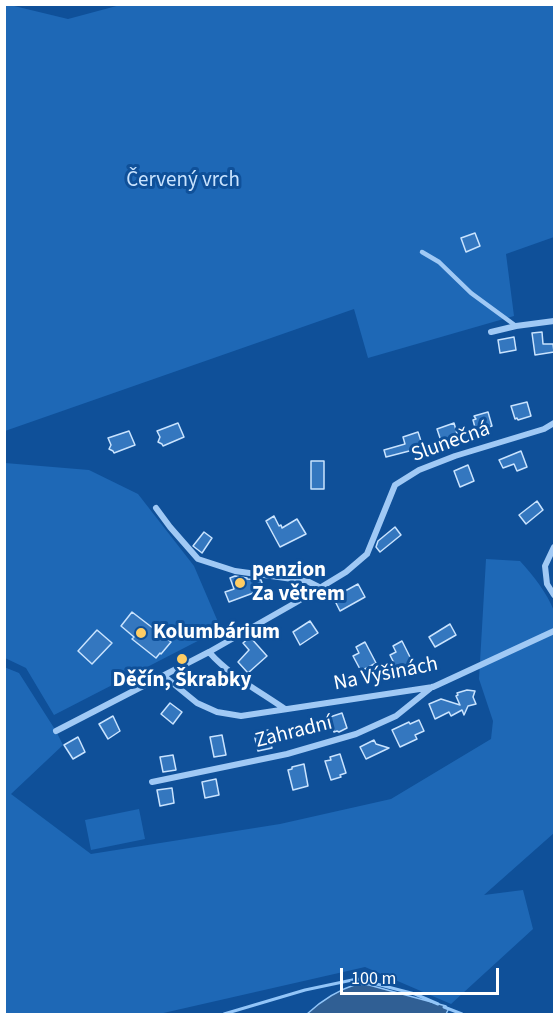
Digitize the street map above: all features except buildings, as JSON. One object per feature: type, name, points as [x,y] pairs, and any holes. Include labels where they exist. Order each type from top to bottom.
[{"type":"street","points":[[491,332],[555,321]]},
{"type":"street","name":"Slunečná","points":[[56,732],[209,652],[346,572],[367,554],[394,485],[419,470],[455,456],[544,429],[555,423]]},
{"type":"street","points":[[156,508],[198,559],[235,571],[307,581],[321,588]]},
{"type":"street","points":[[555,547],[545,566],[548,585],[555,595]]},
{"type":"street","name":"Na Výšinách","points":[[164,676],[197,703],[217,712],[241,716],[433,687],[555,631]]},
{"type":"street","points":[[209,652],[218,662],[242,680],[285,709]]},
{"type":"street","name":"Zahradní","points":[[152,782],[287,754],[356,734],[396,716],[433,687]]},
{"type":"lane","points":[[422,252],[439,262],[471,293],[516,326]]},
{"type":"green space","name":"Červený vrch","points":[[124,4],[554,5],[554,237],[506,254],[514,316],[368,358],[354,309],[5,431],[4,5],[68,19]]},
{"type":"green space","points":[[5,463],[89,470],[138,494],[194,566],[221,629],[54,715],[26,668],[5,658]]},
{"type":"green space","points":[[486,559],[520,561],[539,584],[554,611],[554,833],[484,895],[523,890],[533,929],[451,1004],[365,967],[159,1014],[5,1014],[4,667],[19,673],[63,745],[11,794],[91,854],[280,824],[391,799],[491,739],[493,721],[479,679]]},
{"type":"green space","points":[[139,809],[145,839],[91,850],[85,820]]},
{"type":"shaded area","points":[[357,984],[369,985],[446,1006],[448,1010],[446,1014],[307,1014],[330,996]]},
{"type":"waterway","points":[[224,1014],[305,990],[357,979],[415,994],[438,1004]]},
{"type":"waterway","points":[[444,1007],[462,1014]]},
{"type":"place","name":"penzion Za větrem","points":[[240,583]]},
{"type":"place","name":"Kolumbárium","points":[[141,633]]},
{"type":"place","name":"Děčín, Škrabky","points":[[182,659]]}]
